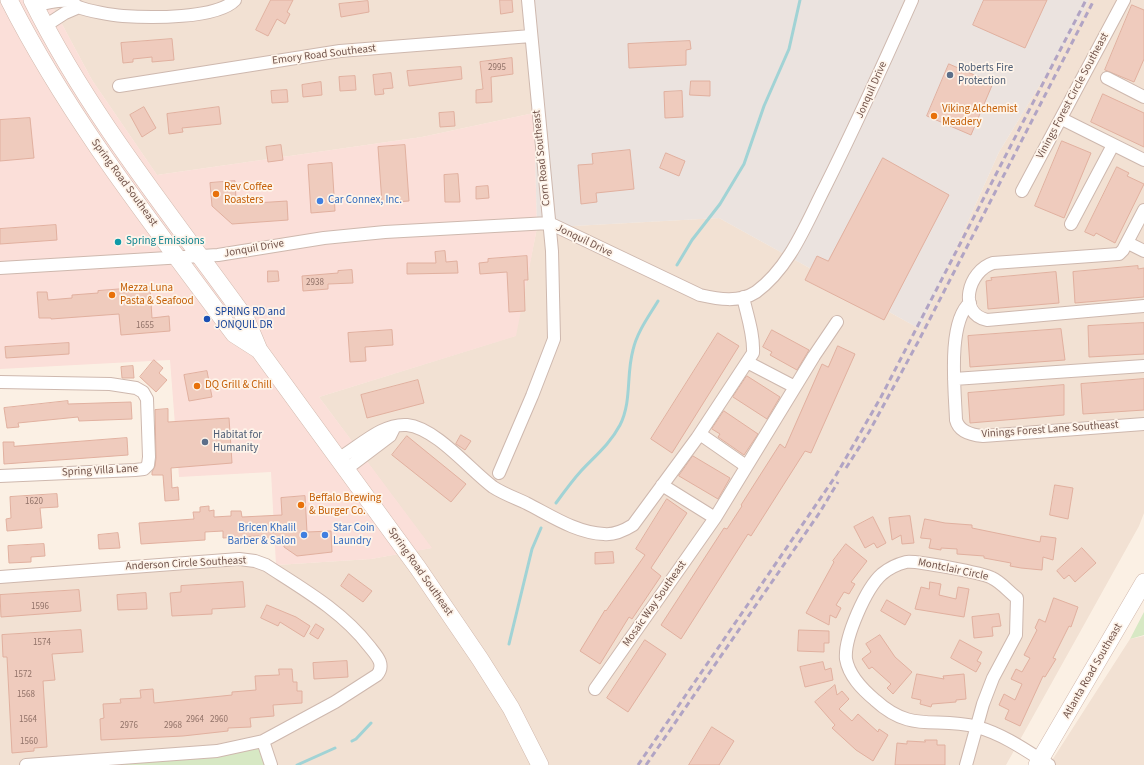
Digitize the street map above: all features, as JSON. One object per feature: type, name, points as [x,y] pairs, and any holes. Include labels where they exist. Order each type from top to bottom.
[{"type":"main road","name":"Spring Road Southeast","points":[[8,0],[64,98],[104,157],[234,334],[258,350]]},
{"type":"main road","name":"Spring Road Southeast","points":[[33,3],[70,69],[115,138],[246,319],[258,350],[342,465],[360,486],[480,659],[510,708],[540,765]]},
{"type":"main road","name":"Atlanta Road Southeast","points":[[1042,764],[1144,582]]},
{"type":"street","points":[[33,3],[69,1],[79,7],[123,16],[194,15],[214,11],[231,4],[235,0]]},
{"type":"street","name":"Corn Road Southeast","points":[[499,473],[532,396],[554,339],[552,251],[528,0]]},
{"type":"street","name":"Jonquil Drive","points":[[0,268],[201,256],[252,251],[307,239],[384,232],[549,223],[700,295],[718,299],[735,299],[743,297],[754,293],[778,273],[799,238],[860,116],[912,0]]},
{"type":"street","name":"Vinings Forest Circle Southeast","points":[[1022,191],[1062,119],[1124,0]]},
{"type":"street","points":[[45,26],[65,13],[79,7]]},
{"type":"street","name":"Emory Road Southeast","points":[[119,86],[340,50],[531,36]]},
{"type":"street","name":"Vinings Forest Circle Southeast","points":[[1107,78],[1142,93]]},
{"type":"street","points":[[1062,119],[1144,160]]},
{"type":"street","points":[[1071,224],[1113,145]]},
{"type":"street","name":"Vinings Forest Lane Southeast","points":[[1144,210],[1128,243],[1123,250],[1114,255],[993,263],[984,266],[973,281],[970,288],[970,303],[962,311],[956,328],[954,379],[957,424],[965,432],[975,436],[1144,424]]},
{"type":"street","points":[[1128,243],[1144,251]]},
{"type":"street","points":[[342,465],[385,428],[394,428],[406,425],[418,428],[465,461],[493,487],[582,530],[605,534],[624,530],[632,525],[700,434],[753,353],[754,344],[743,297]]},
{"type":"street","points":[[970,303],[974,314],[979,319],[987,320],[1144,306]]},
{"type":"street","name":"Mosaic Way Southeast","points":[[595,689],[715,518],[795,387],[837,322]]},
{"type":"street","points":[[747,362],[795,387]]},
{"type":"street","points":[[954,379],[1144,366]]},
{"type":"street","name":"Spring Villa Lane","points":[[0,382],[110,384],[136,388],[143,392],[147,399],[149,442],[148,465],[144,469],[0,476]]},
{"type":"street","points":[[700,434],[746,466]]},
{"type":"street","points":[[662,485],[715,518]]},
{"type":"street","name":"Anderson Circle Southeast","points":[[0,577],[239,559],[255,561],[276,572],[334,610],[349,622],[382,663],[381,670],[377,675],[335,702],[263,741],[217,751],[26,765]]},
{"type":"street","name":"Montclair Circle","points":[[966,765],[977,727],[983,704],[993,678],[1016,636],[1017,598],[991,577],[956,569],[907,561],[892,567],[881,574],[873,585],[855,618],[847,640],[846,658],[849,669],[857,682],[875,701],[903,719],[914,722],[962,724],[977,727],[996,734],[1042,764]]},
{"type":"street","points":[[263,741],[271,765]]},
{"type":"shaded area","points":[[0,0],[49,0],[92,80],[157,175],[422,137],[534,113],[537,228],[516,336],[319,397],[432,548],[371,559],[276,565],[271,472],[179,477],[170,360],[0,369]]},
{"type":"shaded area","points":[[49,0],[525,0],[534,113],[422,137],[157,175],[92,80]]},
{"type":"shaded area","points":[[525,0],[1089,0],[1082,16],[999,152],[920,329],[719,218],[537,228],[534,113]]},
{"type":"shaded area","points":[[1089,0],[1144,0],[1144,513],[1139,526],[1006,765],[0,765],[0,576],[276,565],[371,559],[431,548],[319,397],[515,336],[537,228],[719,218],[920,329],[999,152],[1082,16]]},
{"type":"shaded area","points":[[1144,636],[1144,765],[1049,765],[1130,639]]},
{"type":"green space","points":[[1144,612],[1144,635],[1130,639]]},
{"type":"green space","points":[[263,741],[271,765],[26,765]]},
{"type":"building","points":[[271,0],[293,0],[287,12],[290,14],[285,24],[277,19],[268,36],[256,30]]},
{"type":"building","points":[[500,0],[512,0],[513,12],[501,14]]},
{"type":"building","points":[[984,0],[1047,0],[1025,48],[973,25]]},
{"type":"building","points":[[368,1],[369,12],[341,17],[339,4]]},
{"type":"building","points":[[1132,5],[1144,10],[1144,59],[1134,82],[1105,70]]},
{"type":"building","points":[[172,39],[174,60],[152,62],[152,57],[133,59],[133,62],[123,63],[121,43]]},
{"type":"building","points":[[690,41],[691,49],[686,50],[686,65],[629,68],[628,44]]},
{"type":"building","points":[[512,58],[513,74],[491,77],[492,102],[476,103],[476,90],[483,89],[480,62]]},
{"type":"building","points":[[949,64],[993,83],[971,135],[927,116]]},
{"type":"building","points":[[461,67],[462,79],[409,86],[407,71]]},
{"type":"building","points":[[391,73],[393,88],[383,89],[384,94],[375,95],[373,75]]},
{"type":"building","points":[[355,76],[356,90],[340,91],[339,77]]},
{"type":"building","points":[[691,81],[710,81],[710,96],[690,95]]},
{"type":"building","points":[[321,82],[322,95],[303,97],[302,85]]},
{"type":"building","points":[[287,90],[288,102],[272,103],[271,91]]},
{"type":"building","points":[[682,91],[683,117],[665,118],[664,92]]},
{"type":"building","points":[[1103,94],[1144,113],[1144,147],[1091,122]]},
{"type":"building","points":[[144,107],[156,128],[142,137],[130,115]]},
{"type":"building","points":[[219,107],[221,124],[182,128],[183,132],[169,134],[167,114]]},
{"type":"building","points":[[454,112],[455,126],[440,127],[439,113]]},
{"type":"building","points":[[30,118],[34,158],[0,161],[0,120]]},
{"type":"building","points":[[1062,141],[1091,153],[1064,218],[1035,206]]},
{"type":"building","points":[[281,145],[283,160],[268,162],[266,147]]},
{"type":"building","points":[[405,145],[409,201],[382,203],[378,147]]},
{"type":"building","points":[[630,150],[634,189],[596,193],[597,202],[581,204],[578,165],[593,164],[592,154]]},
{"type":"building","points":[[666,153],[685,161],[679,176],[660,168]]},
{"type":"building","points":[[883,158],[949,195],[884,320],[805,280],[817,256],[828,261]]},
{"type":"building","points":[[332,163],[335,211],[311,213],[308,165]]},
{"type":"building","points":[[1117,167],[1129,173],[1127,176],[1144,184],[1115,243],[1096,233],[1094,236],[1085,232]]},
{"type":"building","points":[[458,174],[460,202],[445,202],[444,175]]},
{"type":"building","points":[[235,181],[236,199],[255,198],[255,203],[287,201],[288,220],[232,224],[212,206],[210,183]]},
{"type":"building","points":[[488,186],[489,198],[476,199],[476,187]]},
{"type":"building","points":[[56,225],[57,240],[0,244],[0,229]]},
{"type":"building","points":[[445,251],[446,262],[457,261],[458,273],[407,274],[407,263],[436,263],[435,252]]},
{"type":"building","points":[[527,256],[528,280],[524,280],[525,311],[509,312],[507,272],[480,274],[479,263],[488,262],[488,259]]},
{"type":"building","points":[[1138,266],[1138,269],[1144,268],[1144,297],[1075,303],[1073,272]]},
{"type":"building","points":[[352,270],[353,283],[328,284],[328,289],[303,291],[302,276],[338,273],[338,271]]},
{"type":"building","points":[[268,271],[278,271],[279,281],[268,282]]},
{"type":"building","points":[[1056,272],[1059,303],[988,309],[986,281],[992,280],[991,278]]},
{"type":"building","points":[[150,287],[152,318],[169,316],[170,331],[121,335],[119,314],[51,319],[39,318],[37,292],[47,292],[48,300],[72,298],[72,295],[98,293],[98,291]]},
{"type":"building","points":[[1144,323],[1144,354],[1089,357],[1088,326]]},
{"type":"building","points":[[1061,329],[1065,360],[970,367],[968,336]]},
{"type":"building","points":[[392,330],[393,345],[365,347],[366,361],[350,362],[348,333]]},
{"type":"building","points":[[772,330],[809,350],[797,370],[770,355],[772,352],[763,347]]},
{"type":"building","points":[[718,333],[739,346],[672,453],[651,439]]},
{"type":"building","points":[[69,343],[69,354],[6,358],[5,347]]},
{"type":"building","points":[[838,346],[855,354],[811,453],[805,451],[751,536],[748,534],[681,639],[661,625],[724,528],[727,529],[780,444],[785,448],[822,364],[828,367]]},
{"type":"building","points":[[154,360],[163,368],[159,373],[167,380],[156,392],[140,377]]},
{"type":"building","points":[[133,366],[134,378],[122,378],[121,367]]},
{"type":"building","points":[[207,371],[212,397],[189,401],[184,375]]},
{"type":"building","points":[[747,376],[780,397],[767,419],[733,397]]},
{"type":"building","points":[[1144,379],[1144,410],[1083,414],[1081,384]]},
{"type":"building","points":[[418,380],[424,403],[367,418],[361,395]]},
{"type":"building","points":[[1064,385],[1064,415],[970,423],[968,393]]},
{"type":"building","points":[[68,401],[68,404],[131,402],[132,419],[79,421],[78,417],[18,423],[19,427],[7,428],[4,408]]},
{"type":"building","points":[[168,409],[168,422],[229,418],[232,463],[171,468],[172,488],[178,487],[179,500],[165,501],[163,475],[152,475],[152,472],[155,466],[156,458],[155,410]]},
{"type":"building","points":[[724,411],[758,434],[744,455],[718,437],[720,434],[712,429]]},
{"type":"building","points":[[461,435],[471,441],[465,450],[456,444]]},
{"type":"building","points":[[407,436],[466,484],[451,502],[392,455]]},
{"type":"building","points":[[127,438],[128,455],[4,464],[3,442],[14,442],[14,446]]},
{"type":"building","points":[[693,456],[730,478],[718,499],[679,476]]},
{"type":"building","points":[[1055,485],[1073,488],[1068,519],[1050,515]]},
{"type":"building","points":[[57,494],[58,507],[40,508],[42,528],[7,531],[6,519],[11,518],[10,497]]},
{"type":"building","points":[[305,496],[307,532],[331,531],[332,552],[297,556],[284,547],[283,538],[260,540],[259,536],[223,538],[223,531],[205,532],[205,540],[141,544],[139,523],[194,519],[193,512],[200,512],[200,507],[209,506],[209,511],[214,510],[214,517],[231,516],[231,511],[241,511],[242,517],[282,515],[281,498]]},
{"type":"building","points":[[667,499],[687,513],[651,568],[661,576],[632,619],[629,617],[600,664],[580,651],[605,610],[606,611],[645,555],[636,549]]},
{"type":"building","points":[[910,516],[914,543],[902,544],[901,535],[892,540],[889,518]]},
{"type":"building","points":[[873,517],[886,543],[877,548],[874,543],[865,548],[854,527]]},
{"type":"building","points":[[925,519],[945,523],[972,525],[972,528],[1040,542],[1041,536],[1056,538],[1053,560],[1043,557],[1042,570],[1021,568],[1010,566],[1011,563],[984,558],[984,556],[957,554],[957,549],[941,548],[941,550],[929,548],[931,539],[921,538]]},
{"type":"building","points":[[118,533],[120,548],[99,549],[98,535]]},
{"type":"building","points":[[44,544],[45,556],[31,557],[31,562],[9,563],[8,546]]},
{"type":"building","points":[[846,544],[867,561],[851,582],[855,584],[849,594],[844,592],[836,605],[841,608],[836,618],[830,615],[829,625],[806,613],[834,562],[833,561]]},
{"type":"building","points":[[1082,548],[1096,563],[1075,582],[1069,575],[1064,579],[1057,571]]},
{"type":"building","points":[[613,552],[614,563],[595,564],[595,553]]},
{"type":"building","points":[[349,574],[372,591],[363,602],[341,586]]},
{"type":"building","points":[[243,582],[245,607],[212,609],[212,614],[172,616],[170,593],[181,592],[181,586]]},
{"type":"building","points":[[930,582],[941,584],[939,595],[956,599],[958,587],[969,589],[964,617],[915,609],[921,587],[929,589]]},
{"type":"building","points":[[79,590],[81,611],[1,617],[0,595]]},
{"type":"building","points":[[146,593],[147,609],[118,610],[117,595]]},
{"type":"building","points":[[1054,598],[1078,607],[1071,627],[1069,626],[1053,658],[1056,659],[1045,677],[1043,676],[1020,726],[1005,719],[1009,710],[999,705],[1004,694],[1015,700],[1022,684],[1011,679],[1016,669],[1022,672],[1030,658],[1024,655],[1037,630],[1035,628],[1039,619],[1045,622]]},
{"type":"building","points":[[887,600],[911,614],[905,625],[881,611]]},
{"type":"building","points":[[267,605],[296,617],[310,626],[304,637],[280,622],[278,626],[261,618]]},
{"type":"building","points":[[999,614],[1001,626],[992,627],[993,636],[974,638],[972,617]]},
{"type":"building","points":[[316,624],[324,629],[318,639],[310,634]]},
{"type":"building","points":[[81,630],[83,652],[52,654],[55,680],[43,681],[47,747],[34,748],[34,751],[12,753],[7,657],[3,657],[2,635]]},
{"type":"building","points":[[799,630],[829,631],[829,643],[824,643],[824,652],[798,651]]},
{"type":"building","points":[[880,635],[895,657],[912,672],[893,694],[887,688],[891,684],[872,667],[869,669],[862,659],[871,652],[866,644]]},
{"type":"building","points":[[645,640],[666,654],[628,712],[607,698]]},
{"type":"building","points":[[960,640],[982,652],[977,661],[981,663],[976,672],[951,658]]},
{"type":"building","points":[[347,661],[348,677],[314,679],[313,663]]},
{"type":"building","points":[[823,662],[825,670],[831,668],[833,680],[805,687],[800,667]]},
{"type":"building","points":[[279,669],[292,669],[293,682],[297,682],[297,691],[302,691],[302,703],[273,705],[274,716],[250,718],[251,727],[228,728],[228,731],[183,736],[101,740],[100,719],[104,718],[103,704],[121,703],[120,699],[141,698],[140,690],[153,689],[154,703],[232,695],[232,692],[256,690],[255,676],[279,675]]},
{"type":"building","points":[[917,674],[944,679],[943,676],[964,674],[966,699],[956,700],[956,702],[932,704],[931,707],[920,704],[921,700],[912,698]]},
{"type":"building","points":[[835,685],[837,695],[842,691],[849,699],[839,709],[852,721],[858,714],[878,732],[879,729],[888,735],[873,761],[856,750],[832,728],[835,725],[815,702]]},
{"type":"building","points":[[712,727],[734,741],[719,765],[689,765]]},
{"type":"building","points":[[925,740],[937,740],[937,745],[945,745],[945,765],[895,765],[897,743],[907,744],[907,741],[925,742]]},
{"type":"waterway","points":[[677,265],[692,240],[720,204],[744,164],[764,106],[789,49],[800,0]]},
{"type":"waterway","points":[[556,503],[578,475],[607,444],[620,425],[624,416],[628,397],[631,359],[635,343],[644,324],[658,301]]},
{"type":"waterway","points":[[509,644],[532,549],[541,528]]},
{"type":"waterway","points":[[352,741],[356,739],[371,723]]},
{"type":"waterway","points":[[297,765],[335,748]]},
{"type":"railway","points":[[638,765],[835,477],[881,397],[1086,0]]},
{"type":"railway","points":[[846,468],[869,432],[918,342],[1094,0]]},
{"type":"railway","points":[[646,765],[820,512],[838,482]]},
{"type":"place","name":"Roberts Fire Protection","points":[[950,75]]},
{"type":"place","name":"Viking Alchemist Meadery","points":[[934,116]]},
{"type":"place","name":"Rev Coffee Roasters","points":[[216,194]]},
{"type":"place","name":"Car Connex, Inc.","points":[[320,201]]},
{"type":"place","name":"Spring Emissions","points":[[118,242]]},
{"type":"place","name":"Mezza Luna Pasta & Seafood","points":[[112,295]]},
{"type":"place","name":"SPRING RD and JONQUIL DR","points":[[207,319]]},
{"type":"place","name":"DQ Grill & Chill","points":[[197,386]]},
{"type":"place","name":"Habitat for Humanity","points":[[205,442]]},
{"type":"place","name":"Beffalo Brewing & Burger Co.","points":[[301,505]]},
{"type":"place","name":"Bricen Khalil Barber & Salon","points":[[304,535]]},
{"type":"place","name":"Star Coin Laundry","points":[[325,535]]}]
